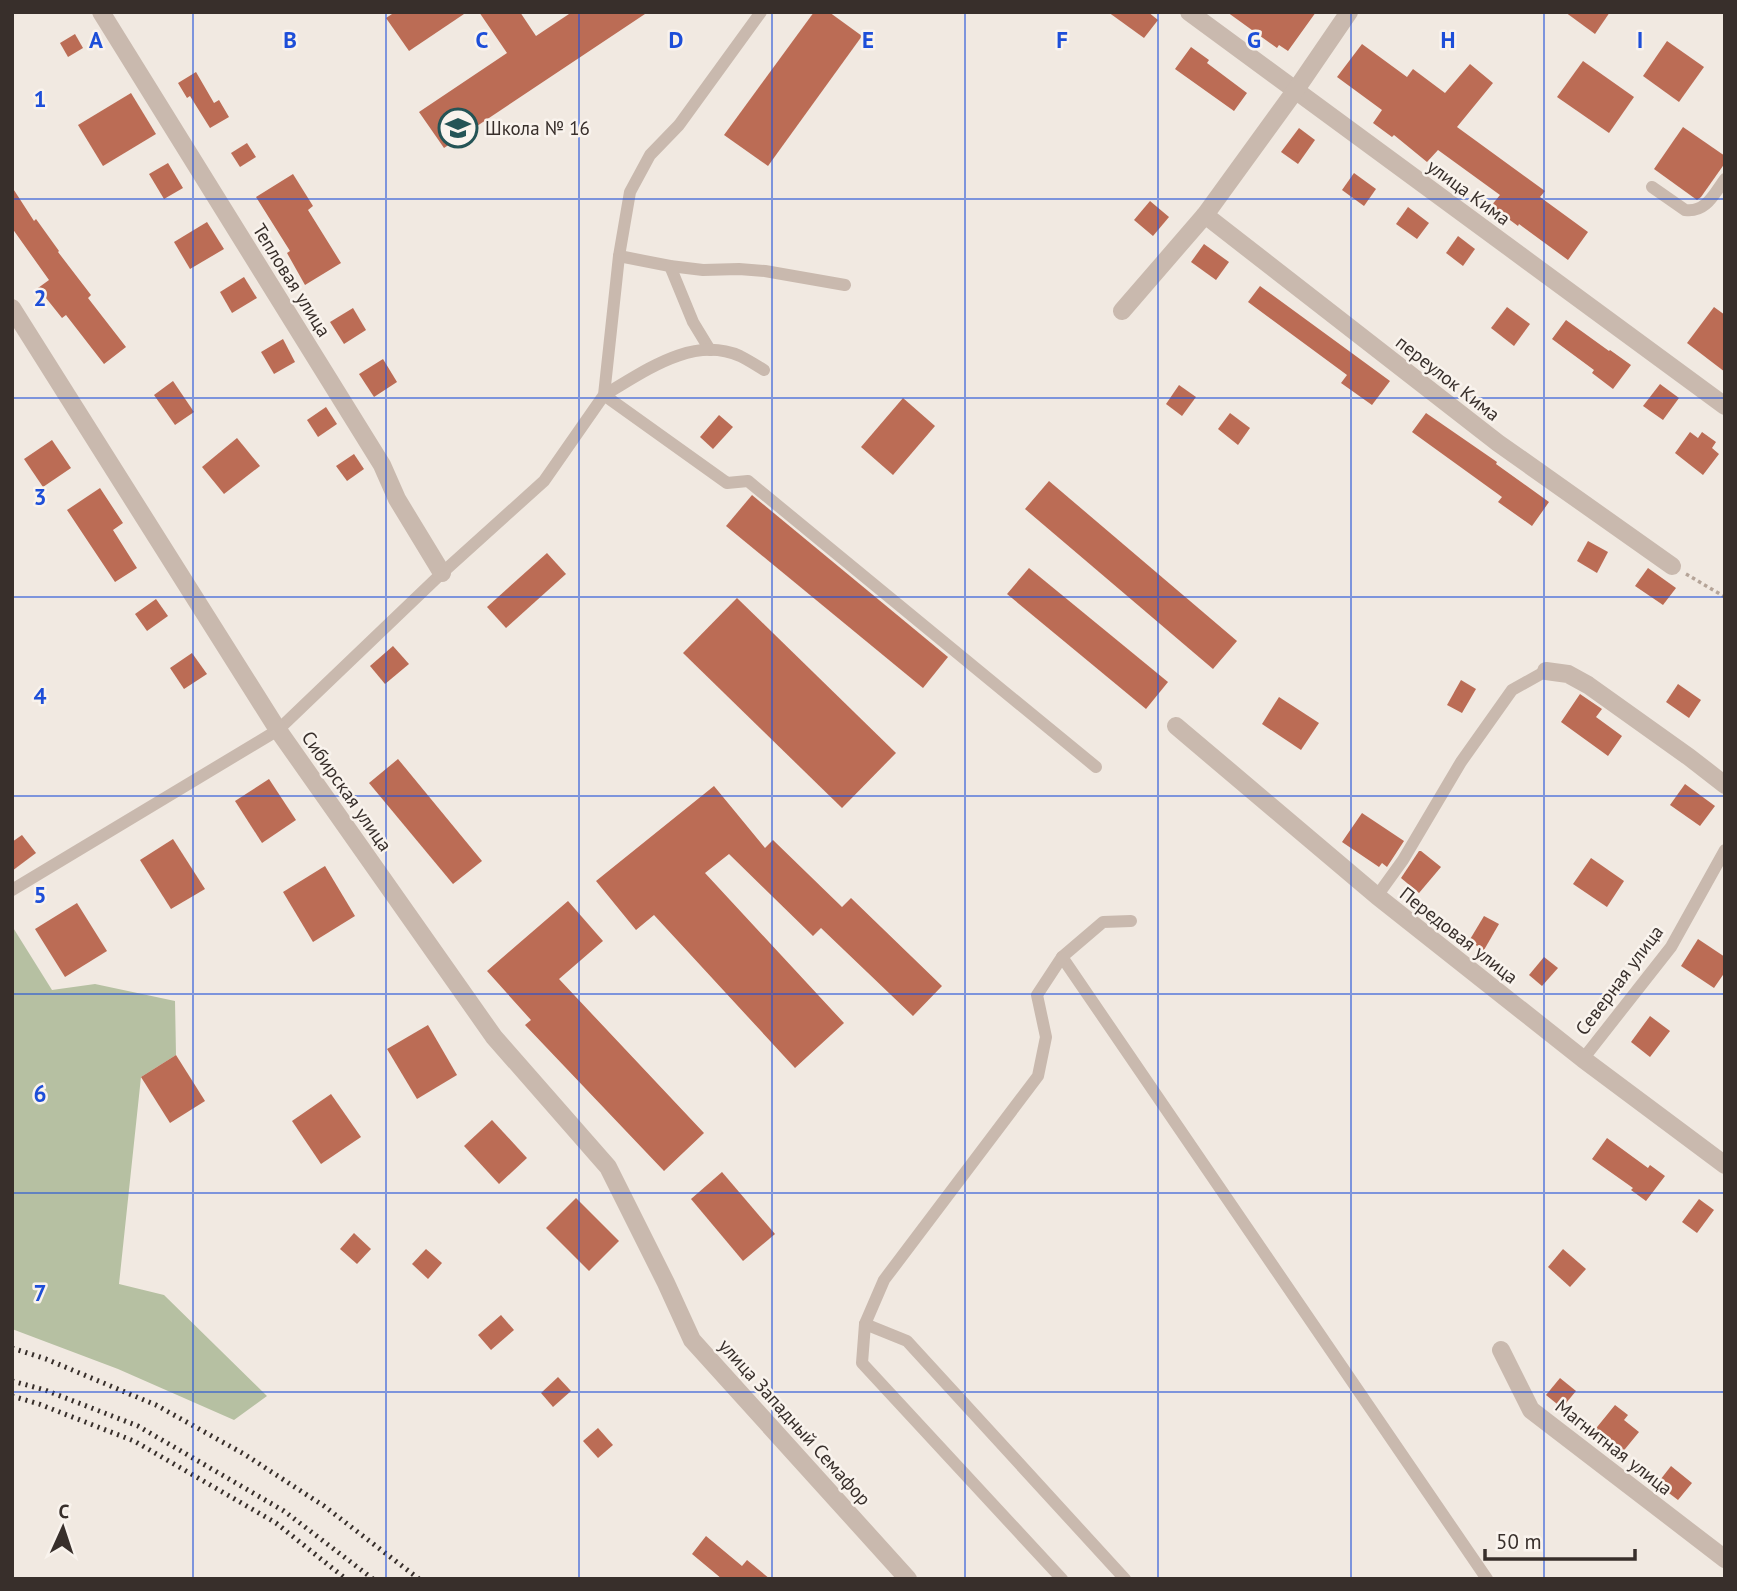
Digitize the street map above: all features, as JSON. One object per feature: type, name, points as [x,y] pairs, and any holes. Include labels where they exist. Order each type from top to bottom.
[{"type":"street","name":"Тепловая улица","points":[[101,12],[382,466],[397,499],[442,573]]},
{"type":"street","name":"улица Кима","points":[[1189,12],[1725,406]]},
{"type":"street","points":[[1122,311],[1205,215],[1349,12]]},
{"type":"street","name":"переулок Кима","points":[[1205,215],[1498,443],[1672,566]]},
{"type":"street","name":"Сибирская улица","points":[[12,308],[278,730],[494,1037],[608,1167],[666,1283]]},
{"type":"street","points":[[1546,671],[1568,674],[1588,685],[1725,785]]},
{"type":"street","name":"Передовая улица","points":[[1176,726],[1377,896],[1583,1059],[1725,1165]]},
{"type":"street","name":"улица Западный Семафор","points":[[666,1283],[692,1340],[908,1579]]},
{"type":"street","name":"Магнитная улица","points":[[1501,1350],[1531,1410],[1725,1559]]},
{"type":"lane","points":[[604,395],[619,256],[630,192],[650,155],[679,125],[761,12]]},
{"type":"lane","points":[[1652,187],[1685,210],[1692,211],[1706,206],[1725,179]]},
{"type":"lane","points":[[619,256],[703,270],[765,271],[845,285]]},
{"type":"lane","points":[[670,266],[693,322],[710,350]]},
{"type":"lane","points":[[12,890],[278,730],[442,573],[544,481],[604,395],[677,356],[700,349],[738,355],[764,370]]},
{"type":"lane","points":[[604,395],[727,483],[748,481],[1096,767]]},
{"type":"lane","points":[[1377,896],[1403,860],[1461,762],[1512,690],[1546,671]]},
{"type":"lane","name":"Северная улица","points":[[1583,1059],[1671,947],[1725,850]]},
{"type":"lane","points":[[1062,1579],[862,1363],[865,1324],[884,1280],[1038,1076],[1046,1037],[1037,995],[1062,957],[1103,922],[1131,921]]},
{"type":"lane","points":[[1062,957],[1486,1579]]},
{"type":"lane","points":[[865,1324],[907,1341],[1125,1579]]},
{"type":"path","points":[[1672,566],[1725,597]]},
{"type":"green space","points":[[12,926],[52,990],[95,984],[175,1001],[176,1055],[141,1077],[119,1284],[164,1295],[267,1396],[234,1420],[118,1369],[12,1329]]},
{"type":"building","points":[[395,12],[467,12],[409,51],[386,18]]},
{"type":"building","points":[[479,12],[520,12],[536,36],[572,12],[648,12],[444,148],[419,112],[507,53]]},
{"type":"building","points":[[814,12],[829,12],[862,36],[768,166],[724,135]]},
{"type":"building","points":[[1108,12],[1148,12],[1158,20],[1144,38]]},
{"type":"building","points":[[1227,12],[1316,12],[1288,51],[1279,45],[1277,48]]},
{"type":"building","points":[[1565,12],[1610,12],[1595,34]]},
{"type":"building","points":[[75,34],[83,48],[68,57],[60,43]]},
{"type":"building","points":[[1667,41],[1704,67],[1679,102],[1643,76]]},
{"type":"building","points":[[1362,44],[1407,77],[1413,69],[1445,93],[1470,64],[1493,83],[1457,127],[1545,191],[1540,197],[1588,232],[1568,260],[1491,206],[1500,195],[1438,150],[1427,162],[1394,135],[1392,137],[1373,123],[1382,110],[1337,77]]},
{"type":"building","points":[[1191,47],[1209,60],[1207,63],[1247,93],[1234,111],[1175,69]]},
{"type":"building","points":[[1583,61],[1634,97],[1609,133],[1557,97]]},
{"type":"building","points":[[196,72],[214,103],[219,100],[229,117],[210,128],[190,96],[187,98],[178,83]]},
{"type":"building","points":[[131,93],[156,134],[103,166],[78,125]]},
{"type":"building","points":[[1683,127],[1725,156],[1725,163],[1697,200],[1654,169]]},
{"type":"building","points":[[1299,128],[1315,140],[1298,164],[1281,152]]},
{"type":"building","points":[[247,143],[256,157],[240,167],[231,153]]},
{"type":"building","points":[[168,163],[183,188],[164,199],[149,174]]},
{"type":"building","points":[[1354,173],[1376,189],[1364,206],[1342,190]]},
{"type":"building","points":[[293,174],[313,206],[308,210],[341,263],[305,285],[287,253],[290,251],[256,197]]},
{"type":"building","points":[[12,187],[34,221],[36,219],[91,295],[88,298],[126,347],[104,364],[66,315],[62,318],[38,288],[49,280],[12,228]]},
{"type":"building","points":[[1150,201],[1169,217],[1153,236],[1134,220]]},
{"type":"building","points":[[1408,207],[1429,223],[1417,239],[1396,224]]},
{"type":"building","points":[[207,222],[224,249],[190,269],[174,242]]},
{"type":"building","points":[[1458,236],[1475,249],[1463,266],[1446,253]]},
{"type":"building","points":[[1204,244],[1229,262],[1216,280],[1191,262]]},
{"type":"building","points":[[244,277],[257,298],[232,313],[220,292]]},
{"type":"building","points":[[1260,286],[1390,381],[1372,405],[1341,383],[1347,375],[1248,302]]},
{"type":"building","points":[[1507,307],[1530,324],[1514,346],[1491,328]]},
{"type":"building","points":[[1714,307],[1725,315],[1725,372],[1687,343]]},
{"type":"building","points":[[353,308],[366,330],[344,344],[330,322]]},
{"type":"building","points":[[1566,320],[1631,365],[1613,389],[1592,373],[1594,370],[1552,339]]},
{"type":"building","points":[[283,339],[295,362],[274,374],[261,352]]},
{"type":"building","points":[[383,359],[397,382],[374,397],[359,374]]},
{"type":"building","points":[[173,381],[194,412],[175,425],[154,395]]},
{"type":"building","points":[[1660,384],[1679,398],[1663,420],[1643,406]]},
{"type":"building","points":[[1179,385],[1196,397],[1182,416],[1166,404]]},
{"type":"building","points":[[903,398],[935,426],[893,475],[861,447]]},
{"type":"building","points":[[326,407],[337,424],[318,437],[307,420]]},
{"type":"building","points":[[1230,413],[1250,428],[1238,445],[1218,429]]},
{"type":"building","points":[[1426,413],[1549,502],[1532,526],[1498,502],[1502,497],[1412,432]]},
{"type":"building","points":[[719,415],[733,427],[713,449],[700,437]]},
{"type":"building","points":[[1690,432],[1698,438],[1702,432],[1716,442],[1712,448],[1719,454],[1703,475],[1675,453]]},
{"type":"building","points":[[237,438],[260,466],[224,494],[202,467]]},
{"type":"building","points":[[52,440],[71,468],[43,487],[24,459]]},
{"type":"building","points":[[354,454],[364,469],[347,481],[336,466]]},
{"type":"building","points":[[1049,481],[1237,641],[1213,669],[1025,509]]},
{"type":"building","points":[[100,488],[123,523],[113,530],[137,568],[115,582],[67,510]]},
{"type":"building","points":[[752,495],[948,657],[923,688],[726,526]]},
{"type":"building","points":[[1588,541],[1608,552],[1597,573],[1577,561]]},
{"type":"building","points":[[547,553],[566,574],[506,628],[487,607]]},
{"type":"building","points":[[1029,568],[1168,682],[1146,709],[1007,594]]},
{"type":"building","points":[[1648,568],[1676,588],[1663,605],[1635,586]]},
{"type":"building","points":[[737,598],[896,753],[842,808],[683,653]]},
{"type":"building","points":[[156,599],[168,616],[147,631],[135,614]]},
{"type":"building","points":[[393,646],[409,664],[385,684],[370,666]]},
{"type":"building","points":[[192,653],[207,674],[184,689],[170,668]]},
{"type":"building","points":[[1461,680],[1476,689],[1462,713],[1447,705]]},
{"type":"building","points":[[1678,684],[1701,700],[1689,718],[1666,702]]},
{"type":"building","points":[[1580,694],[1602,709],[1596,717],[1622,736],[1608,756],[1561,722]]},
{"type":"building","points":[[1279,697],[1319,723],[1301,750],[1262,724]]},
{"type":"building","points":[[398,759],[482,861],[453,884],[369,783]]},
{"type":"building","points":[[269,779],[296,820],[262,843],[235,801]]},
{"type":"building","points":[[1685,784],[1715,806],[1700,826],[1670,805]]},
{"type":"building","points":[[714,786],[765,848],[773,840],[842,907],[851,898],[942,986],[913,1016],[821,928],[813,936],[729,854],[705,873],[844,1023],[795,1068],[654,915],[636,930],[596,881]]},
{"type":"building","points":[[1362,813],[1404,841],[1387,867],[1382,863],[1379,867],[1342,842]]},
{"type":"building","points":[[22,835],[36,853],[12,871],[12,842]]},
{"type":"building","points":[[173,839],[205,889],[171,909],[140,860]]},
{"type":"building","points":[[1419,851],[1441,867],[1419,893],[1401,878]]},
{"type":"building","points":[[1591,858],[1624,881],[1607,907],[1573,884]]},
{"type":"building","points":[[325,866],[355,916],[313,942],[283,892]]},
{"type":"building","points":[[568,901],[603,941],[559,979],[704,1133],[664,1171],[525,1025],[531,1020],[487,971]]},
{"type":"building","points":[[77,903],[107,951],[65,977],[35,929]]},
{"type":"building","points":[[1484,916],[1499,924],[1484,950],[1469,941]]},
{"type":"building","points":[[1698,939],[1725,957],[1725,972],[1714,988],[1681,966]]},
{"type":"building","points":[[1544,957],[1558,968],[1542,986],[1529,975]]},
{"type":"building","points":[[1650,1016],[1670,1031],[1650,1057],[1631,1042]]},
{"type":"building","points":[[428,1025],[457,1075],[417,1099],[387,1049]]},
{"type":"building","points":[[176,1055],[205,1101],[170,1123],[141,1077]]},
{"type":"building","points":[[331,1094],[361,1137],[321,1164],[292,1121]]},
{"type":"building","points":[[492,1120],[527,1158],[499,1184],[464,1146]]},
{"type":"building","points":[[1607,1138],[1648,1168],[1650,1165],[1665,1176],[1646,1201],[1631,1190],[1633,1188],[1592,1159]]},
{"type":"building","points":[[722,1172],[775,1234],[743,1261],[691,1199]]},
{"type":"building","points":[[576,1198],[619,1241],[589,1271],[546,1228]]},
{"type":"building","points":[[1699,1199],[1714,1210],[1697,1233],[1682,1222]]},
{"type":"building","points":[[354,1233],[371,1249],[357,1264],[340,1249]]},
{"type":"building","points":[[426,1249],[442,1263],[428,1279],[412,1264]]},
{"type":"building","points":[[1563,1249],[1586,1269],[1570,1287],[1548,1267]]},
{"type":"building","points":[[501,1315],[514,1330],[491,1350],[478,1335]]},
{"type":"building","points":[[558,1377],[571,1391],[553,1407],[541,1393]]},
{"type":"building","points":[[1560,1378],[1576,1391],[1562,1408],[1546,1395]]},
{"type":"building","points":[[1615,1405],[1628,1415],[1624,1420],[1639,1432],[1621,1454],[1593,1432]]},
{"type":"building","points":[[598,1428],[613,1445],[598,1458],[583,1441]]},
{"type":"building","points":[[1671,1466],[1692,1483],[1678,1500],[1657,1484]]},
{"type":"building","points":[[706,1536],[742,1566],[747,1560],[770,1579],[722,1579],[692,1554]]},
{"type":"railway","points":[[12,1348],[46,1359],[156,1405],[244,1454],[324,1506],[419,1579]]},
{"type":"railway","points":[[12,1381],[45,1390],[138,1426],[284,1511],[373,1579]]},
{"type":"railway","points":[[12,1396],[134,1441],[276,1523],[346,1579]]},
{"type":"place","name":"Школа № 16","points":[[458,128]]}]
